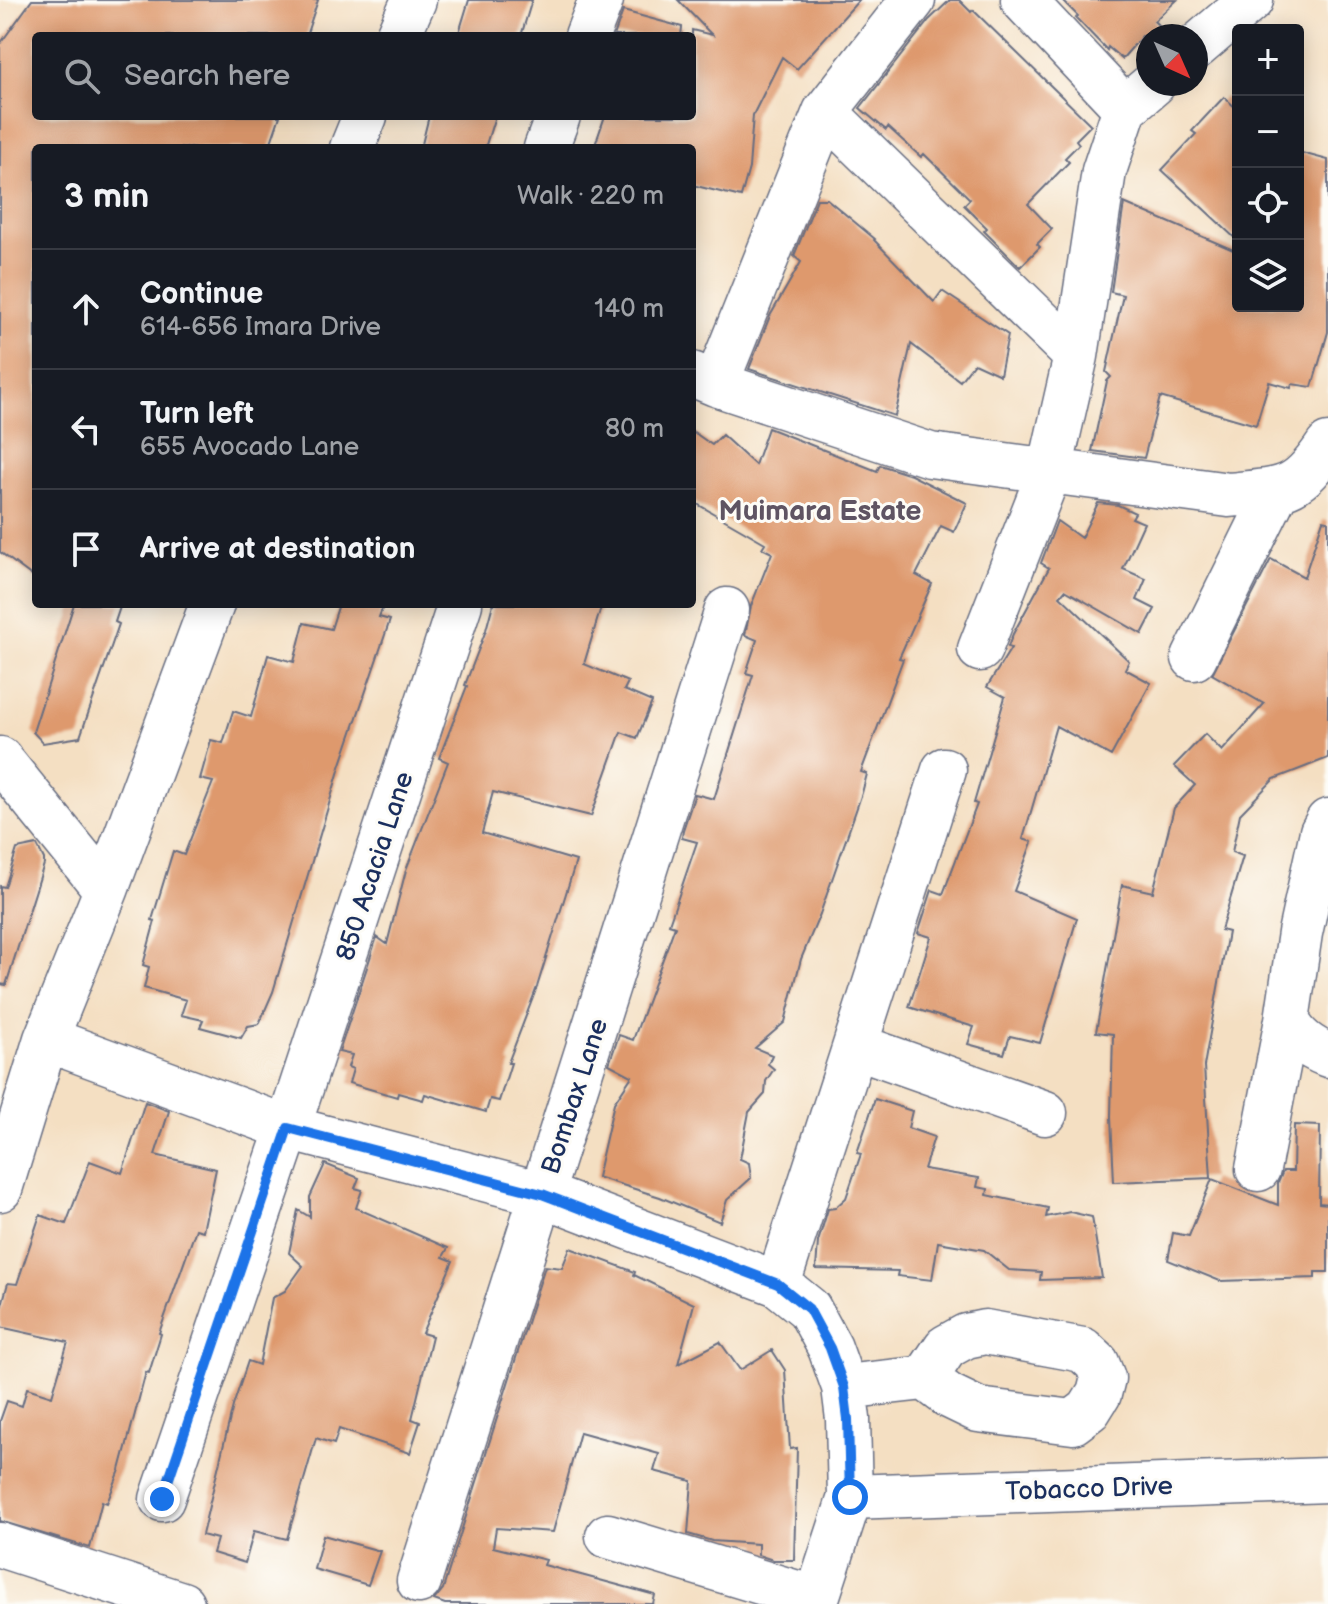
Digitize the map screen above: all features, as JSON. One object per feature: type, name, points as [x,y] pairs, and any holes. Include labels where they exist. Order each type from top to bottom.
[{"type":"street","points":[[400,32],[414,0]]},
{"type":"street","points":[[589,32],[601,0]]},
{"type":"street","points":[[913,0],[825,112],[704,379],[930,455],[1229,495],[1277,490],[1302,480],[1328,445]]},
{"type":"street","points":[[1023,0],[1136,94]]},
{"type":"street","points":[[1208,37],[1251,0]]},
{"type":"street","points":[[980,649],[1050,470],[1076,356],[1100,186],[1139,96]]},
{"type":"street","points":[[825,112],[1076,356]]},
{"type":"street","points":[[354,144],[363,120]]},
{"type":"street","points":[[548,144],[556,120]]},
{"type":"street","points":[[1194,658],[1277,490]]},
{"type":"street","points":[[0,1189],[46,1039],[106,890],[211,608]]},
{"type":"street","name":"850 Acacia Lane","points":[[162,1499],[459,608]]},
{"type":"street","name":"Bombax Lane","points":[[419,1581],[727,610]]},
{"type":"street","points":[[0,759],[106,890]]},
{"type":"street","points":[[778,1284],[944,770]]},
{"type":"street","points":[[1258,1169],[1287,1020],[1300,933],[1322,832],[1328,821]]},
{"type":"street","points":[[1287,1020],[1314,1050],[1328,1055]]},
{"type":"street","points":[[46,1039],[288,1128],[542,1194],[778,1284],[809,1309],[830,1348],[844,1387],[850,1497],[816,1602],[608,1536]]},
{"type":"street","points":[[856,1046],[1045,1113]]},
{"type":"street","points":[[844,1387],[925,1378]]},
{"type":"street","name":"Tobacco Drive","points":[[850,1497],[1328,1480]]},
{"type":"street","points":[[0,1545],[182,1604]]},
{"type":"building","points":[[32,0],[318,0],[307,32],[32,32],[32,120],[279,120],[270,144],[32,144],[32,576],[0,552],[0,44]]},
{"type":"building","points":[[469,0],[532,0],[522,32],[459,32]]},
{"type":"building","points":[[678,0],[859,0],[797,69],[782,57],[753,115],[749,168],[741,197],[696,186],[696,144],[595,144],[604,120],[696,120],[696,32],[692,30],[712,35]]},
{"type":"building","points":[[950,0],[959,0],[971,12],[973,10],[1091,125],[1076,140],[1079,144],[1065,158],[1069,162],[1028,204],[1052,229],[1037,244],[1040,247],[1020,267],[984,231],[987,228],[964,205],[970,199],[924,154],[921,157],[888,127],[886,130],[860,108],[929,20]]},
{"type":"building","points":[[1062,0],[1177,0],[1154,21],[1157,24],[1136,24],[1136,43],[1122,59],[1108,47],[1107,50],[1076,18],[1078,16]]},
{"type":"building","points":[[623,11],[682,27],[681,32],[615,32]]},
{"type":"building","points":[[1224,97],[1232,104],[1232,235],[1162,170],[1196,134],[1192,131]]},
{"type":"building","points":[[428,120],[494,120],[486,144],[422,144]]},
{"type":"building","points":[[1304,154],[1328,160],[1328,332],[1312,387],[1292,384],[1291,388],[1269,382],[1256,425],[1160,397],[1144,458],[1092,451],[1107,381],[1111,377],[1106,372],[1123,295],[1111,292],[1124,203],[1232,249],[1232,312],[1304,312]]},
{"type":"building","points":[[817,199],[827,199],[875,239],[934,302],[942,291],[1008,335],[1000,375],[974,363],[960,381],[911,344],[895,416],[749,369],[770,316],[801,262],[794,256]]},
{"type":"building","points":[[768,428],[877,471],[880,465],[911,475],[967,503],[954,532],[941,526],[916,575],[932,584],[899,658],[903,659],[861,772],[867,774],[862,793],[801,959],[785,1022],[755,1048],[772,1055],[768,1064],[774,1069],[766,1081],[765,1094],[749,1112],[740,1159],[749,1163],[751,1178],[727,1200],[720,1222],[660,1197],[597,1177],[614,1103],[632,1076],[609,1064],[619,1035],[633,1040],[675,926],[669,924],[697,842],[682,838],[683,830],[695,794],[714,799],[753,675],[746,673],[757,640],[745,635],[751,606],[772,553],[762,548],[765,543],[696,503],[696,434],[712,445],[722,435],[755,465]]},
{"type":"building","points":[[1098,503],[1118,505],[1135,513],[1132,518],[1144,523],[1123,569],[1146,579],[1137,600],[1155,609],[1142,634],[1065,590],[1060,596],[1129,661],[1125,669],[1151,683],[1111,756],[1056,726],[1023,839],[1032,842],[1014,891],[1077,918],[1040,1043],[1010,1036],[1004,1054],[968,1044],[974,1027],[909,1007],[931,937],[918,933],[932,890],[943,894],[977,804],[974,803],[1005,697],[987,687],[1011,648],[1008,647],[1013,634],[1049,568],[1041,563],[1057,521],[1081,538]]},
{"type":"building","points":[[1323,520],[1328,521],[1328,758],[1274,779],[1240,814],[1232,852],[1243,856],[1221,930],[1228,932],[1204,1066],[1211,1178],[1114,1182],[1111,1117],[1113,1034],[1096,1032],[1122,885],[1153,892],[1174,808],[1195,785],[1174,766],[1205,734],[1222,751],[1264,704],[1212,674],[1271,559],[1304,577]]},
{"type":"building","points":[[73,608],[120,608],[115,622],[119,624],[80,737],[43,743],[33,732]]},
{"type":"building","points":[[338,608],[382,608],[379,617],[390,620],[340,767],[273,992],[259,1024],[248,1026],[241,1038],[200,1027],[203,1020],[181,1015],[186,1000],[144,988],[149,967],[143,965],[155,921],[152,920],[173,851],[184,855],[213,782],[200,779],[211,740],[223,743],[233,711],[251,717],[268,655],[294,662],[304,623],[331,629]]},
{"type":"building","points":[[492,608],[601,608],[584,664],[628,682],[624,690],[652,702],[637,738],[621,732],[591,816],[493,792],[482,833],[576,861],[537,987],[508,1063],[511,1063],[499,1101],[490,1099],[486,1112],[425,1094],[423,1100],[398,1093],[397,1097],[349,1083],[353,1069],[348,1067],[352,1055],[339,1052],[377,937],[387,944],[406,870],[448,762],[439,758]]},
{"type":"building","points":[[37,845],[44,864],[6,985],[0,984],[0,886],[5,887],[17,849]]},
{"type":"building","points":[[875,1099],[912,1111],[908,1128],[934,1137],[924,1169],[979,1178],[977,1187],[988,1189],[987,1195],[1048,1208],[1046,1217],[1070,1212],[1092,1217],[1102,1278],[1040,1280],[1041,1272],[1009,1270],[984,1250],[938,1242],[932,1280],[897,1276],[898,1271],[816,1269],[818,1242],[828,1209],[835,1208],[846,1198]]},
{"type":"building","points":[[145,1102],[169,1111],[155,1155],[216,1169],[203,1231],[196,1229],[159,1333],[149,1373],[146,1372],[120,1470],[107,1503],[102,1501],[90,1548],[0,1521],[0,1421],[7,1401],[22,1406],[27,1388],[52,1396],[68,1342],[0,1327],[0,1312],[8,1283],[17,1284],[40,1215],[66,1224],[90,1161],[122,1173]]},
{"type":"building","points":[[1294,1125],[1320,1126],[1319,1203],[1328,1204],[1328,1272],[1315,1272],[1315,1278],[1220,1281],[1168,1260],[1173,1233],[1189,1236],[1212,1179],[1278,1205],[1278,1183],[1283,1171],[1293,1171]]},
{"type":"building","points":[[325,1164],[359,1178],[355,1188],[362,1190],[356,1208],[448,1248],[443,1257],[453,1261],[422,1333],[432,1336],[412,1419],[420,1422],[410,1453],[339,1429],[334,1444],[316,1438],[287,1539],[254,1531],[245,1563],[213,1553],[217,1539],[202,1535],[233,1406],[248,1361],[259,1365],[272,1298],[285,1291],[303,1266],[289,1253],[298,1210],[310,1217],[310,1197]]},
{"type":"building","points":[[570,1248],[635,1272],[634,1275],[694,1304],[678,1364],[720,1342],[740,1370],[772,1350],[785,1370],[790,1449],[797,1448],[794,1560],[773,1560],[758,1555],[758,1544],[712,1541],[688,1534],[692,1481],[654,1471],[659,1454],[580,1432],[553,1532],[496,1528],[493,1547],[546,1560],[544,1565],[655,1595],[653,1604],[445,1604],[434,1600],[443,1589],[545,1266],[562,1268]]},
{"type":"building","points":[[323,1535],[380,1551],[368,1585],[314,1569]]},
{"type":"district","name":"Muimara Estate","points":[[820,510]]},
{"type":"route","points":[[162,1499],[288,1128],[542,1194],[778,1284],[809,1309],[830,1348],[844,1387],[850,1497]]}]
